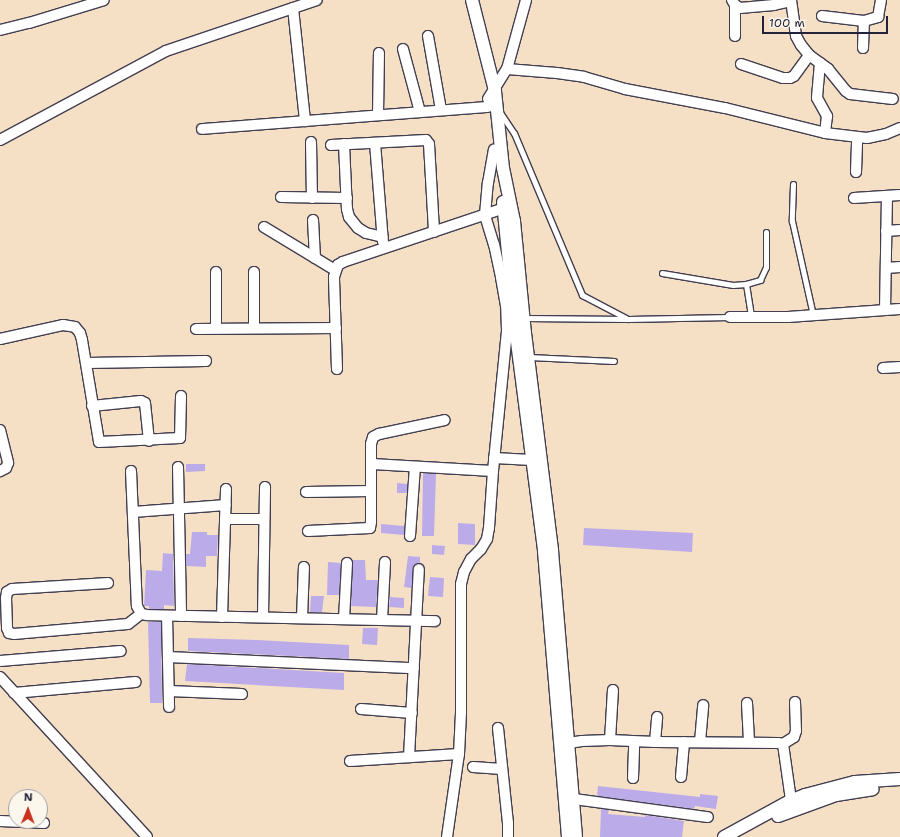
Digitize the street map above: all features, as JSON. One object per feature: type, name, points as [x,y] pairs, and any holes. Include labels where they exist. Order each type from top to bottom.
[{"type":"street","points":[[0,30],[29,23],[104,0]]},
{"type":"street","points":[[0,140],[166,51],[317,0]]},
{"type":"street","points":[[465,0],[492,101],[494,150],[504,208],[516,334],[544,551],[568,837]]},
{"type":"street","points":[[472,0],[514,221],[523,318],[552,550],[576,837]]},
{"type":"street","points":[[492,101],[507,69],[526,0]]},
{"type":"street","points":[[822,16],[864,21],[878,18],[881,0]]},
{"type":"street","points":[[734,3],[740,8],[774,5],[791,1],[796,36],[809,55],[828,69],[850,94],[893,99]]},
{"type":"street","points":[[734,3],[735,36]]},
{"type":"street","points":[[293,8],[305,121]]},
{"type":"street","points":[[863,48],[864,21]]},
{"type":"street","points":[[428,36],[441,110]]},
{"type":"street","points":[[403,49],[420,112]]},
{"type":"street","points":[[378,115],[379,53]]},
{"type":"street","points":[[741,64],[783,78],[790,78],[794,76],[809,55]]},
{"type":"street","points":[[820,63],[817,98],[827,116],[825,133]]},
{"type":"street","points":[[507,69],[584,77],[625,89],[724,108],[825,133],[867,138],[886,134],[900,128]]},
{"type":"street","points":[[202,129],[441,110],[492,101]]},
{"type":"street","points":[[856,172],[857,137]]},
{"type":"street","points":[[331,145],[426,140],[429,144],[434,232]]},
{"type":"street","points":[[311,142],[312,198]]},
{"type":"street","points":[[376,143],[384,248]]},
{"type":"street","points":[[344,144],[349,217],[358,228],[371,235],[383,237]]},
{"type":"street","points":[[447,837],[459,754],[462,713],[461,584],[464,572],[471,559],[481,549],[487,538],[494,458],[504,375],[507,330],[506,306],[494,245],[485,215],[488,182],[494,150]]},
{"type":"street","points":[[854,198],[900,195]]},
{"type":"street","points":[[885,310],[887,196]]},
{"type":"street","points":[[281,198],[347,198]]},
{"type":"street","points":[[337,369],[335,270],[343,262],[504,208]]},
{"type":"street","points":[[313,220],[315,258]]},
{"type":"street","points":[[264,227],[335,270]]},
{"type":"street","points":[[886,231],[900,230]]},
{"type":"street","points":[[886,268],[900,267]]},
{"type":"street","points":[[216,272],[216,328]]},
{"type":"street","points":[[254,272],[254,328]]},
{"type":"street","points":[[730,317],[813,315],[900,309]]},
{"type":"street","points":[[0,340],[70,325],[75,327],[80,332],[87,363],[92,406],[100,442],[149,441],[180,438],[181,396]]},
{"type":"street","points":[[196,329],[336,328]]},
{"type":"street","points":[[87,363],[206,360]]},
{"type":"street","points":[[883,368],[900,367]]},
{"type":"street","points":[[92,406],[141,401],[145,403],[149,441]]},
{"type":"street","points":[[308,531],[370,528],[372,464],[371,444],[373,437],[379,434],[445,420]]},
{"type":"street","points":[[0,430],[8,463],[6,468],[0,471]]},
{"type":"street","points":[[494,458],[532,460]]},
{"type":"street","points":[[372,464],[493,471]]},
{"type":"street","points":[[178,467],[181,616]]},
{"type":"street","points":[[410,536],[415,467]]},
{"type":"street","points":[[131,471],[137,606],[141,614]]},
{"type":"street","points":[[263,618],[265,487]]},
{"type":"street","points":[[222,617],[226,489]]},
{"type":"street","points":[[306,492],[371,491]]},
{"type":"street","points":[[133,512],[226,505]]},
{"type":"street","points":[[225,519],[264,519]]},
{"type":"street","points":[[344,619],[347,562]]},
{"type":"street","points":[[382,620],[385,562]]},
{"type":"street","points":[[302,618],[304,566]]},
{"type":"street","points":[[409,757],[419,568]]},
{"type":"street","points":[[108,583],[12,589],[7,592],[6,598],[7,628],[9,633],[128,624],[141,614],[167,616],[435,621]]},
{"type":"street","points":[[167,616],[169,707]]},
{"type":"street","points":[[0,661],[121,652]]},
{"type":"street","points":[[168,658],[414,668]]},
{"type":"street","points":[[0,677],[148,837]]},
{"type":"street","points":[[14,692],[136,682]]},
{"type":"street","points":[[610,740],[613,690]]},
{"type":"street","points":[[168,691],[242,694]]},
{"type":"street","points":[[569,743],[610,740],[634,742],[749,742],[783,744],[794,736],[796,731],[795,702]]},
{"type":"street","points":[[747,703],[749,742]]},
{"type":"street","points":[[700,742],[703,705]]},
{"type":"street","points":[[361,709],[412,713]]},
{"type":"street","points":[[655,742],[657,717]]},
{"type":"street","points":[[498,728],[508,823],[508,837]]},
{"type":"street","points":[[633,778],[634,742]]},
{"type":"street","points":[[681,777],[684,742]]},
{"type":"street","points":[[783,744],[792,805]]},
{"type":"street","points":[[350,760],[459,754]]},
{"type":"street","points":[[473,767],[502,769]]},
{"type":"street","points":[[724,837],[821,790],[855,782],[900,780]]},
{"type":"street","points":[[737,837],[792,805],[846,792],[900,787]]},
{"type":"street","points":[[574,799],[708,818]]},
{"type":"lane","points":[[492,101],[514,133],[582,295],[628,319]]},
{"type":"lane","points":[[793,184],[792,221],[813,315]]},
{"type":"lane","points":[[662,273],[733,285],[746,284],[760,280],[766,267],[766,232]]},
{"type":"lane","points":[[746,284],[751,317]]},
{"type":"lane","points":[[523,318],[628,319],[730,317]]},
{"type":"lane","points":[[528,357],[614,361]]},
{"type":"building","points":[[186,464],[205,464],[205,471],[186,472]]},
{"type":"building","points":[[423,473],[436,474],[434,536],[422,536]]},
{"type":"building","points":[[397,483],[407,484],[407,493],[397,493]]},
{"type":"building","points":[[458,523],[475,524],[475,545],[458,544]]},
{"type":"building","points":[[381,524],[404,526],[404,535],[381,533]]},
{"type":"building","points":[[584,528],[693,533],[692,552],[583,545]]},
{"type":"building","points":[[192,532],[207,532],[207,535],[218,535],[217,556],[206,556],[206,567],[186,566],[186,554],[190,554]]},
{"type":"building","points":[[432,545],[445,546],[444,555],[432,554]]},
{"type":"building","points":[[163,553],[173,554],[174,606],[164,605],[164,609],[149,609],[149,606],[144,606],[146,570],[162,571]]},
{"type":"building","points":[[408,556],[420,557],[420,563],[416,563],[413,568],[412,588],[404,587]]},
{"type":"building","points":[[353,560],[365,560],[366,580],[378,580],[376,607],[351,606]]},
{"type":"building","points":[[328,562],[341,563],[339,595],[327,595]]},
{"type":"building","points":[[430,577],[444,578],[443,597],[428,596]]},
{"type":"building","points":[[311,596],[324,596],[322,612],[310,612]]},
{"type":"building","points":[[390,597],[404,598],[404,608],[389,607]]},
{"type":"building","points":[[148,622],[161,622],[162,703],[150,703]]},
{"type":"building","points":[[363,628],[378,628],[377,645],[362,644]]},
{"type":"building","points":[[188,638],[349,645],[349,659],[188,651]]},
{"type":"building","points":[[187,664],[344,673],[344,690],[185,681]]},
{"type":"building","points":[[598,786],[700,797],[700,794],[718,796],[716,809],[695,806],[694,809],[597,796]]},
{"type":"building","points":[[601,809],[609,810],[608,814],[645,817],[645,815],[684,821],[682,837],[600,837]]}]
